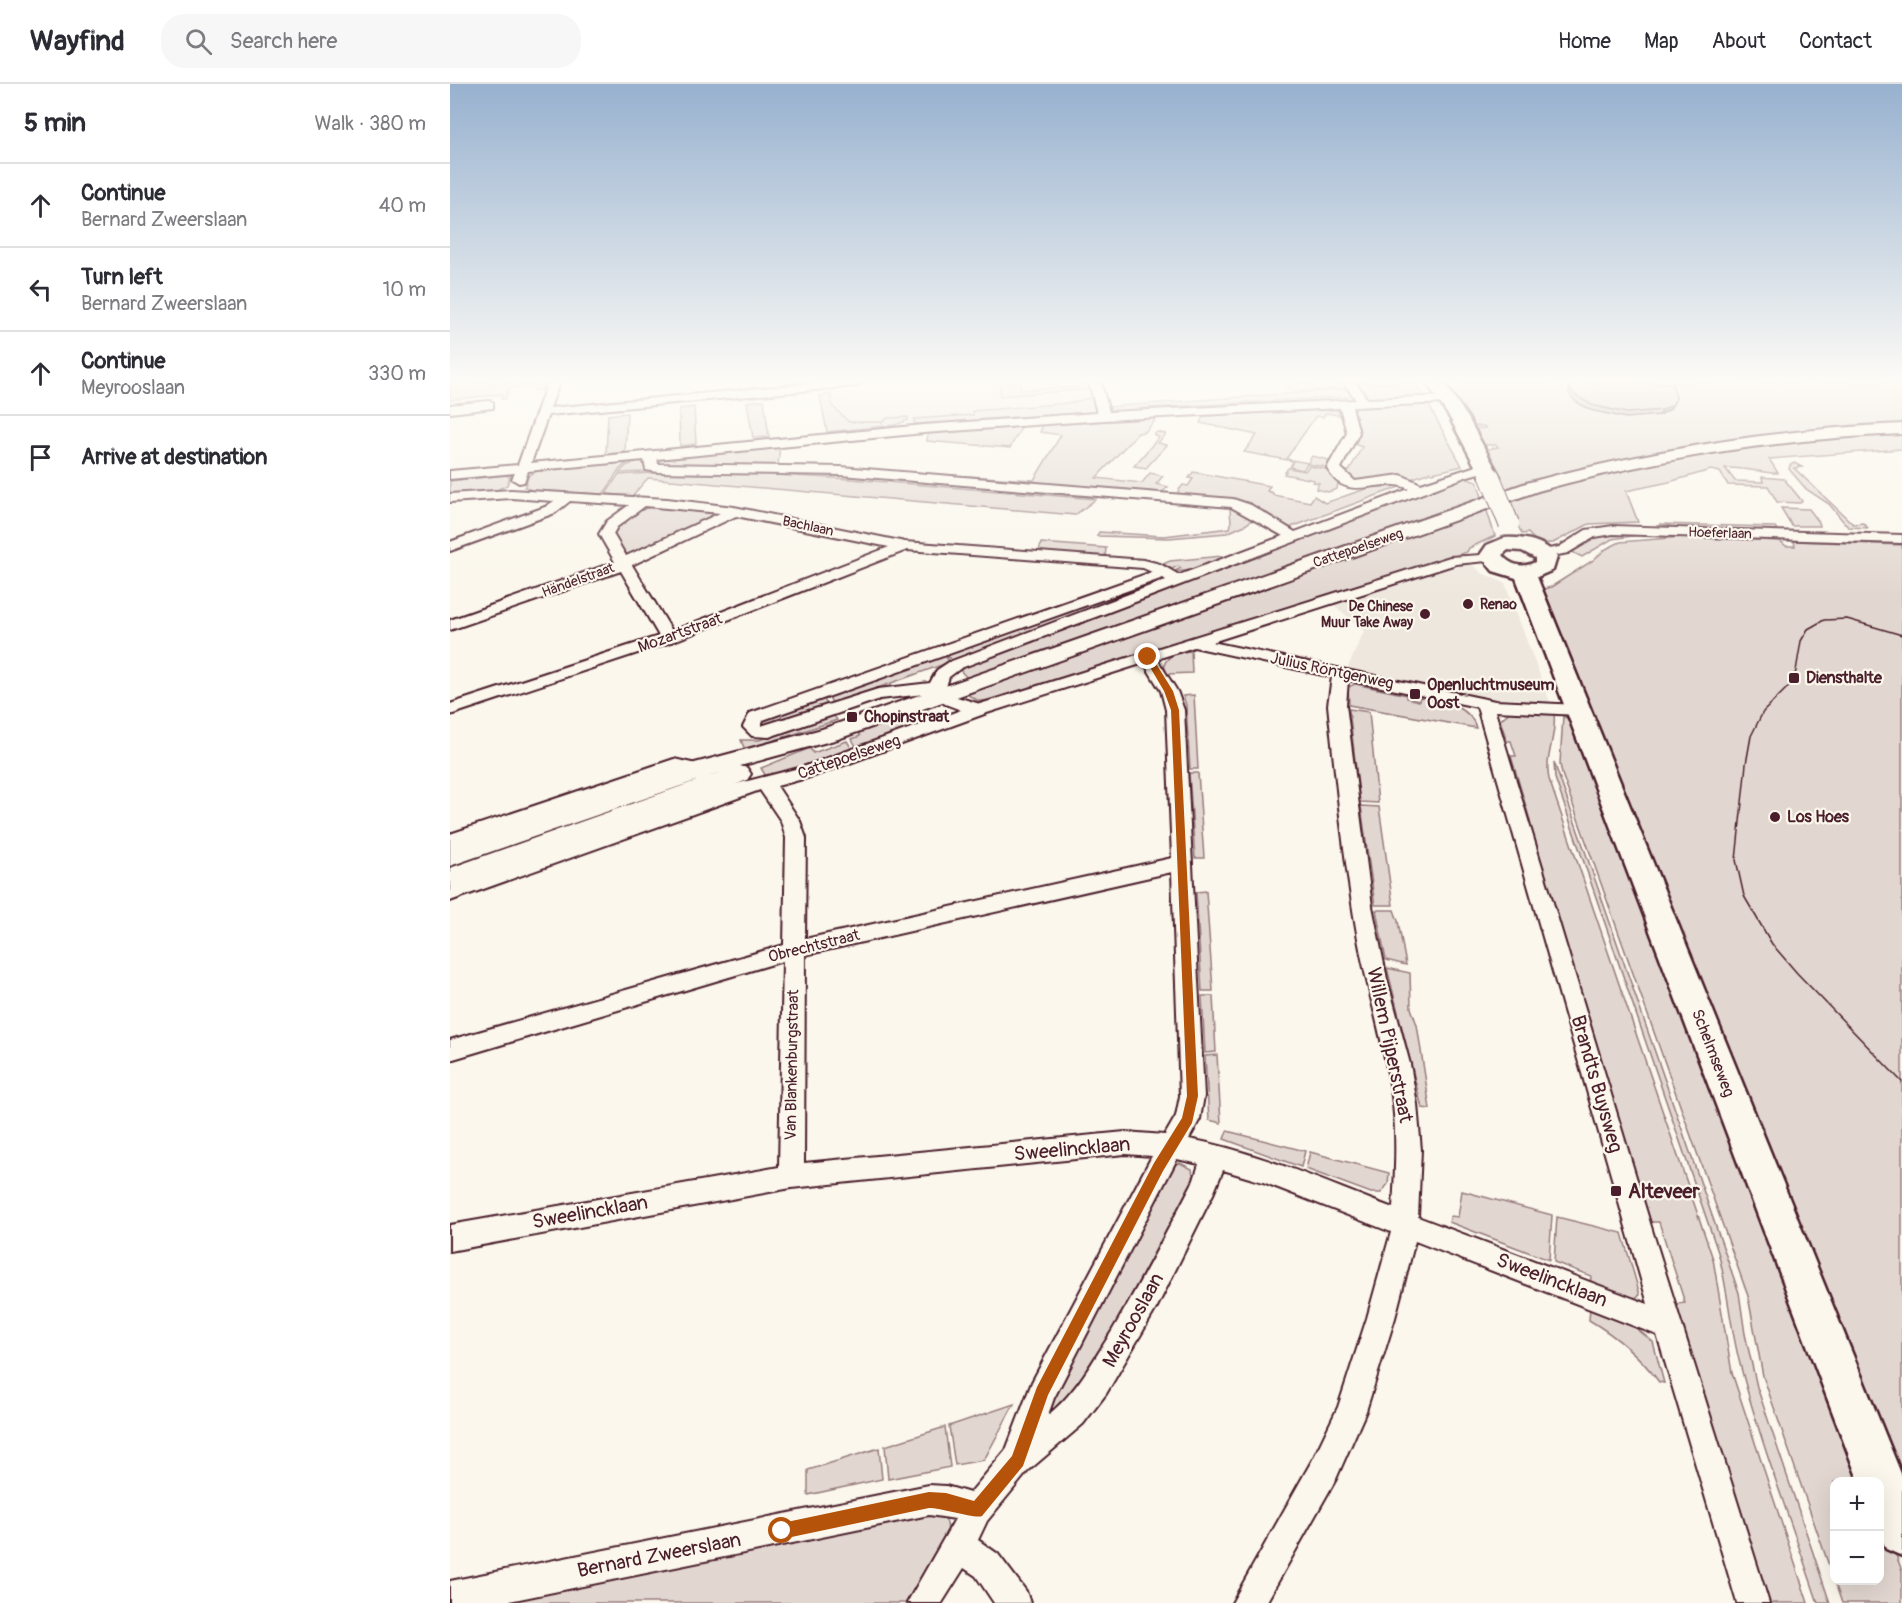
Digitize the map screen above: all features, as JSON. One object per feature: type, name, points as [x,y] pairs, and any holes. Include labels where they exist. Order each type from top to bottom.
[{"type":"main road","name":"Schelmseweg","points":[[1477,454],[1523,548],[1578,710],[1902,1533]]},
{"type":"main road","points":[[1496,547],[1523,548],[1504,568],[1492,557],[1492,552],[1496,547]]},
{"type":"street","points":[[511,494],[527,454]]},
{"type":"street","points":[[450,476],[670,454]]},
{"type":"street","points":[[1342,454],[1335,468],[1337,474],[1352,485],[1401,479],[1420,489]]},
{"type":"street","name":"Cattepoelseweg","points":[[450,857],[703,778],[830,734],[940,690],[1561,479],[1667,454]]},
{"type":"street","points":[[650,456],[651,466],[658,468],[841,471],[1233,503],[1246,508],[1292,536]]},
{"type":"street","name":"Cattepoelseweg","points":[[940,690],[878,694],[768,731],[758,732],[752,727],[756,717],[1292,536],[1420,489],[1487,472]]},
{"type":"street","name":"Bachlaan","points":[[450,498],[511,494],[641,502],[734,511],[906,546],[1144,564],[1172,576]]},
{"type":"street","points":[[450,547],[541,514],[559,505],[566,498]]},
{"type":"street","points":[[641,502],[612,524],[606,534],[668,638]]},
{"type":"street","name":"Händelstraat","points":[[450,625],[614,569],[622,563],[734,511]]},
{"type":"street","name":"Hoeferlaan","points":[[1523,548],[1563,550],[1591,533],[1613,530],[1902,539]]},
{"type":"street","name":"Mozartstraat","points":[[450,710],[668,638],[891,554],[906,546]]},
{"type":"street","name":"Cattepoelseweg","points":[[450,893],[743,788],[808,772],[981,709],[1051,689],[1455,560],[1492,557]]},
{"type":"street","name":"Cattepoelseweg","points":[[940,690],[938,679],[943,671],[955,665],[1172,576]]},
{"type":"street","name":"Julius Röntgenweg","points":[[1193,642],[1484,703],[1578,710]]},
{"type":"street","name":"Meyrooslaan","points":[[1017,1460],[1042,1392],[1159,1167],[1188,1119],[1192,1096],[1174,702],[1148,657]]},
{"type":"street","name":"Willem Pijperstraat","points":[[1248,1603],[1325,1468],[1351,1411],[1401,1249],[1405,1224],[1409,1175],[1406,1104],[1376,980],[1362,906],[1337,705],[1341,672]]},
{"type":"street","points":[[940,690],[957,704],[981,709]]},
{"type":"street","name":"Brandts Buysweg","points":[[1484,703],[1668,1325],[1753,1603]]},
{"type":"street","name":"Cattepoelseweg","points":[[450,841],[674,765],[703,778]]},
{"type":"street","name":"Cattepoelseweg","points":[[450,878],[703,778]]},
{"type":"street","name":"Van Blankenburgstraat","points":[[766,783],[773,798],[792,821],[796,838],[791,1176]]},
{"type":"street","name":"Obrechtstraat","points":[[450,1050],[793,950],[1182,863]]},
{"type":"street","name":"Sweelincklaan","points":[[450,1238],[791,1176],[1125,1143],[1173,1146],[1215,1155],[1405,1224],[1668,1325]]},
{"type":"street","name":"Meyrooslaan","points":[[976,1510],[1017,1460],[1073,1414],[1106,1368],[1205,1184],[1215,1155]]},
{"type":"street","name":"Bernard Zweerslaan","points":[[450,1597],[929,1500],[946,1501],[976,1510]]},
{"type":"street","points":[[923,1603],[959,1546],[976,1510]]},
{"type":"street","points":[[959,1546],[987,1565],[1014,1603]]},
{"type":"shaded area","points":[[703,454],[779,454],[778,466],[656,465],[655,460]]},
{"type":"shaded area","points":[[1050,454],[1119,454],[1096,478],[1142,483],[1150,473],[1163,476],[1156,484],[1168,487],[1160,494],[868,470],[1034,480]]},
{"type":"shaded area","points":[[1144,454],[1159,454],[1146,468],[1134,466]]},
{"type":"shaded area","points":[[1254,454],[1290,454],[1286,459],[1308,463],[1312,456],[1329,460],[1327,467],[1307,464],[1303,470],[1290,467],[1293,461]]},
{"type":"shaded area","points":[[1358,454],[1455,454],[1462,466],[1430,472],[1411,479],[1404,476],[1354,482],[1341,470],[1349,471]]},
{"type":"shaded area","points":[[1485,454],[1656,454],[1613,463],[1503,492]]},
{"type":"shaded area","points":[[1685,454],[1837,454],[1769,459],[1778,473],[1725,468],[1735,481],[1763,482],[1762,477],[1784,479],[1802,501],[1800,503],[1777,502],[1768,486],[1728,485],[1720,472],[1711,470],[1626,491],[1638,522],[1589,524],[1553,543],[1542,543],[1528,533],[1522,534],[1506,501],[1537,490]]},
{"type":"shaded area","points":[[638,461],[643,462],[649,470],[819,472],[1104,495],[1089,497],[795,474],[678,471],[619,473],[626,466]]},
{"type":"shaded area","points":[[629,462],[620,469],[603,494],[531,490],[525,487],[529,475],[539,470]]},
{"type":"shaded area","points":[[1794,463],[1802,467],[1794,468],[1853,524],[1863,523],[1868,528],[1848,527],[1829,504],[1806,489],[1789,469]]},
{"type":"shaded area","points":[[1309,466],[1326,469],[1338,483],[1337,489],[1328,492],[1316,489],[1319,483],[1313,482],[1314,480],[1284,474],[1288,468],[1305,471]]},
{"type":"shaded area","points":[[1193,472],[1270,486],[1267,491],[1273,495],[1310,502],[1314,496],[1325,503],[1375,487],[1394,484],[1402,486],[1289,528],[1243,504],[1179,495],[1178,491],[1183,485],[1188,486],[1193,479],[1189,478]]},
{"type":"shaded area","points":[[653,473],[850,479],[1096,499],[1075,515],[648,478],[632,496],[606,494],[618,475]]},
{"type":"shaded area","points":[[506,475],[510,477],[507,485],[497,490],[450,493],[450,481]]},
{"type":"shaded area","points":[[1463,477],[1477,481],[1483,500],[967,678],[959,669]]},
{"type":"shaded area","points":[[1231,505],[1255,518],[1227,533],[1169,538],[1097,536],[1099,532],[1164,536],[1230,528]]},
{"type":"shaded area","points":[[658,506],[719,514],[631,554],[623,553],[613,535],[620,523],[631,514]]},
{"type":"shaded area","points":[[1486,508],[1495,536],[1469,548],[1467,552],[995,700],[979,701],[968,695],[968,692]]},
{"type":"shaded area","points":[[1781,508],[1809,509],[1820,526],[1792,526]]},
{"type":"shaded area","points":[[1659,524],[1775,527],[1779,532],[1677,528]]},
{"type":"shaded area","points":[[1612,533],[1647,534],[1612,539],[1582,557],[1572,552],[1595,537]]},
{"type":"shaded area","points":[[1683,537],[1780,541],[1786,546],[1795,546],[1794,541],[1902,545],[1902,1498],[1540,590],[1551,587],[1620,542]]},
{"type":"shaded area","points":[[1041,543],[1106,548],[1105,557],[1039,552]]},
{"type":"shaded area","points":[[1222,556],[1223,559],[1190,571],[1175,571],[1181,568],[1178,566],[1172,569],[1163,564],[1170,561]]},
{"type":"shaded area","points":[[1470,563],[1482,573],[1505,583],[1550,702],[1503,702],[1347,669],[1364,631],[1333,604]]},
{"type":"shaded area","points":[[1163,578],[1163,581],[953,661],[946,655]]},
{"type":"shaded area","points":[[1191,651],[1192,673],[1167,674],[1164,665],[1168,658]]},
{"type":"shaded area","points":[[944,655],[950,662],[833,704],[828,696]]},
{"type":"shaded area","points":[[1355,684],[1407,695],[1407,698],[1419,701],[1420,697],[1453,705],[1473,720],[1476,728],[1349,705],[1348,687]]},
{"type":"shaded area","points":[[1194,695],[1198,769],[1190,769],[1186,705],[1183,696]]},
{"type":"shaded area","points":[[823,698],[828,706],[764,726],[762,724],[764,719]]},
{"type":"shaded area","points":[[1349,709],[1369,712],[1378,803],[1360,802]]},
{"type":"shaded area","points":[[918,710],[929,711],[934,716],[928,722],[857,748],[852,739],[860,736],[858,732]]},
{"type":"shaded area","points":[[1511,711],[1554,714],[1554,730],[1548,763],[1549,779],[1713,1259],[1732,1373],[1808,1603],[1766,1603],[1675,1304],[1685,1303],[1659,1222],[1649,1222],[1524,820],[1530,820],[1511,756],[1516,756],[1511,741],[1507,741],[1500,720]]},
{"type":"shaded area","points":[[833,714],[837,720],[745,750],[741,740],[759,740]]},
{"type":"shaded area","points":[[1563,716],[1574,722],[1866,1477],[1830,1477],[1830,1569],[1763,1376],[1748,1296],[1560,764]]},
{"type":"shaded area","points":[[847,741],[852,749],[767,778],[761,768],[810,748],[813,753]]},
{"type":"shaded area","points":[[1554,762],[1739,1293],[1745,1334],[1757,1387],[1830,1603],[1818,1603],[1767,1454],[1737,1350],[1718,1252],[1555,778]]},
{"type":"shaded area","points":[[1189,773],[1198,773],[1204,858],[1195,858]]},
{"type":"shaded area","points":[[1361,806],[1379,807],[1393,905],[1375,905]]},
{"type":"shaded area","points":[[1206,891],[1213,991],[1202,991],[1196,892]]},
{"type":"shaded area","points":[[1376,910],[1394,910],[1406,965],[1386,960]]},
{"type":"shaded area","points":[[1387,968],[1410,973],[1411,1008],[1417,1025],[1430,1109],[1422,1108]]},
{"type":"shaded area","points":[[1202,996],[1213,996],[1216,1052],[1205,1053]]},
{"type":"shaded area","points":[[1217,1055],[1221,1123],[1209,1120],[1205,1056]]},
{"type":"shaded area","points":[[1227,1131],[1305,1151],[1301,1167],[1224,1139]]},
{"type":"shaded area","points":[[1310,1152],[1389,1173],[1388,1184],[1381,1193],[1371,1193],[1306,1169]]},
{"type":"shaded area","points":[[1180,1163],[1192,1169],[1194,1182],[1106,1348],[1060,1410],[1052,1410],[1050,1404],[1173,1165]]},
{"type":"shaded area","points":[[1462,1191],[1552,1215],[1549,1260],[1449,1222],[1451,1216],[1458,1217]]},
{"type":"shaded area","points":[[1557,1217],[1622,1233],[1640,1295],[1633,1299],[1590,1284],[1591,1276],[1554,1262]]},
{"type":"shaded area","points":[[1590,1307],[1631,1324],[1653,1342],[1664,1383],[1659,1382],[1627,1347],[1589,1320]]},
{"type":"shaded area","points":[[1014,1404],[984,1460],[955,1465],[949,1426]]},
{"type":"shaded area","points":[[945,1427],[950,1467],[888,1479],[885,1446]]},
{"type":"shaded area","points":[[879,1448],[882,1479],[808,1495],[808,1470]]},
{"type":"shaded area","points":[[929,1512],[946,1520],[948,1531],[946,1542],[936,1564],[906,1603],[479,1603]]},
{"type":"shaded area","points":[[1884,1524],[1902,1571],[1902,1603],[1842,1603],[1836,1585],[1884,1585]]},
{"type":"tram line","points":[[1902,635],[1847,619],[1824,620],[1808,629],[1801,641],[1796,671],[1791,684],[1763,712],[1751,736],[1736,860],[1744,896],[1772,944],[1902,1082]]},
{"type":"place","name":"Renao","points":[[1468,604]]},
{"type":"place","name":"De Chinese Muur Take Away","points":[[1425,614]]},
{"type":"place","name":"Diensthalte","points":[[1794,678]]},
{"type":"place","name":"Openluchtmuseum Oost","points":[[1415,694]]},
{"type":"place","name":"Chopinstraat","points":[[852,717]]},
{"type":"place","name":"Los Hoes","points":[[1775,817]]},
{"type":"place","name":"Alteveer","points":[[1616,1191]]},
{"type":"route","points":[[782,1531],[929,1500],[946,1501],[976,1510],[1017,1460],[1042,1392],[1159,1167],[1188,1119],[1192,1096],[1175,710],[1169,691],[1148,657]]}]
